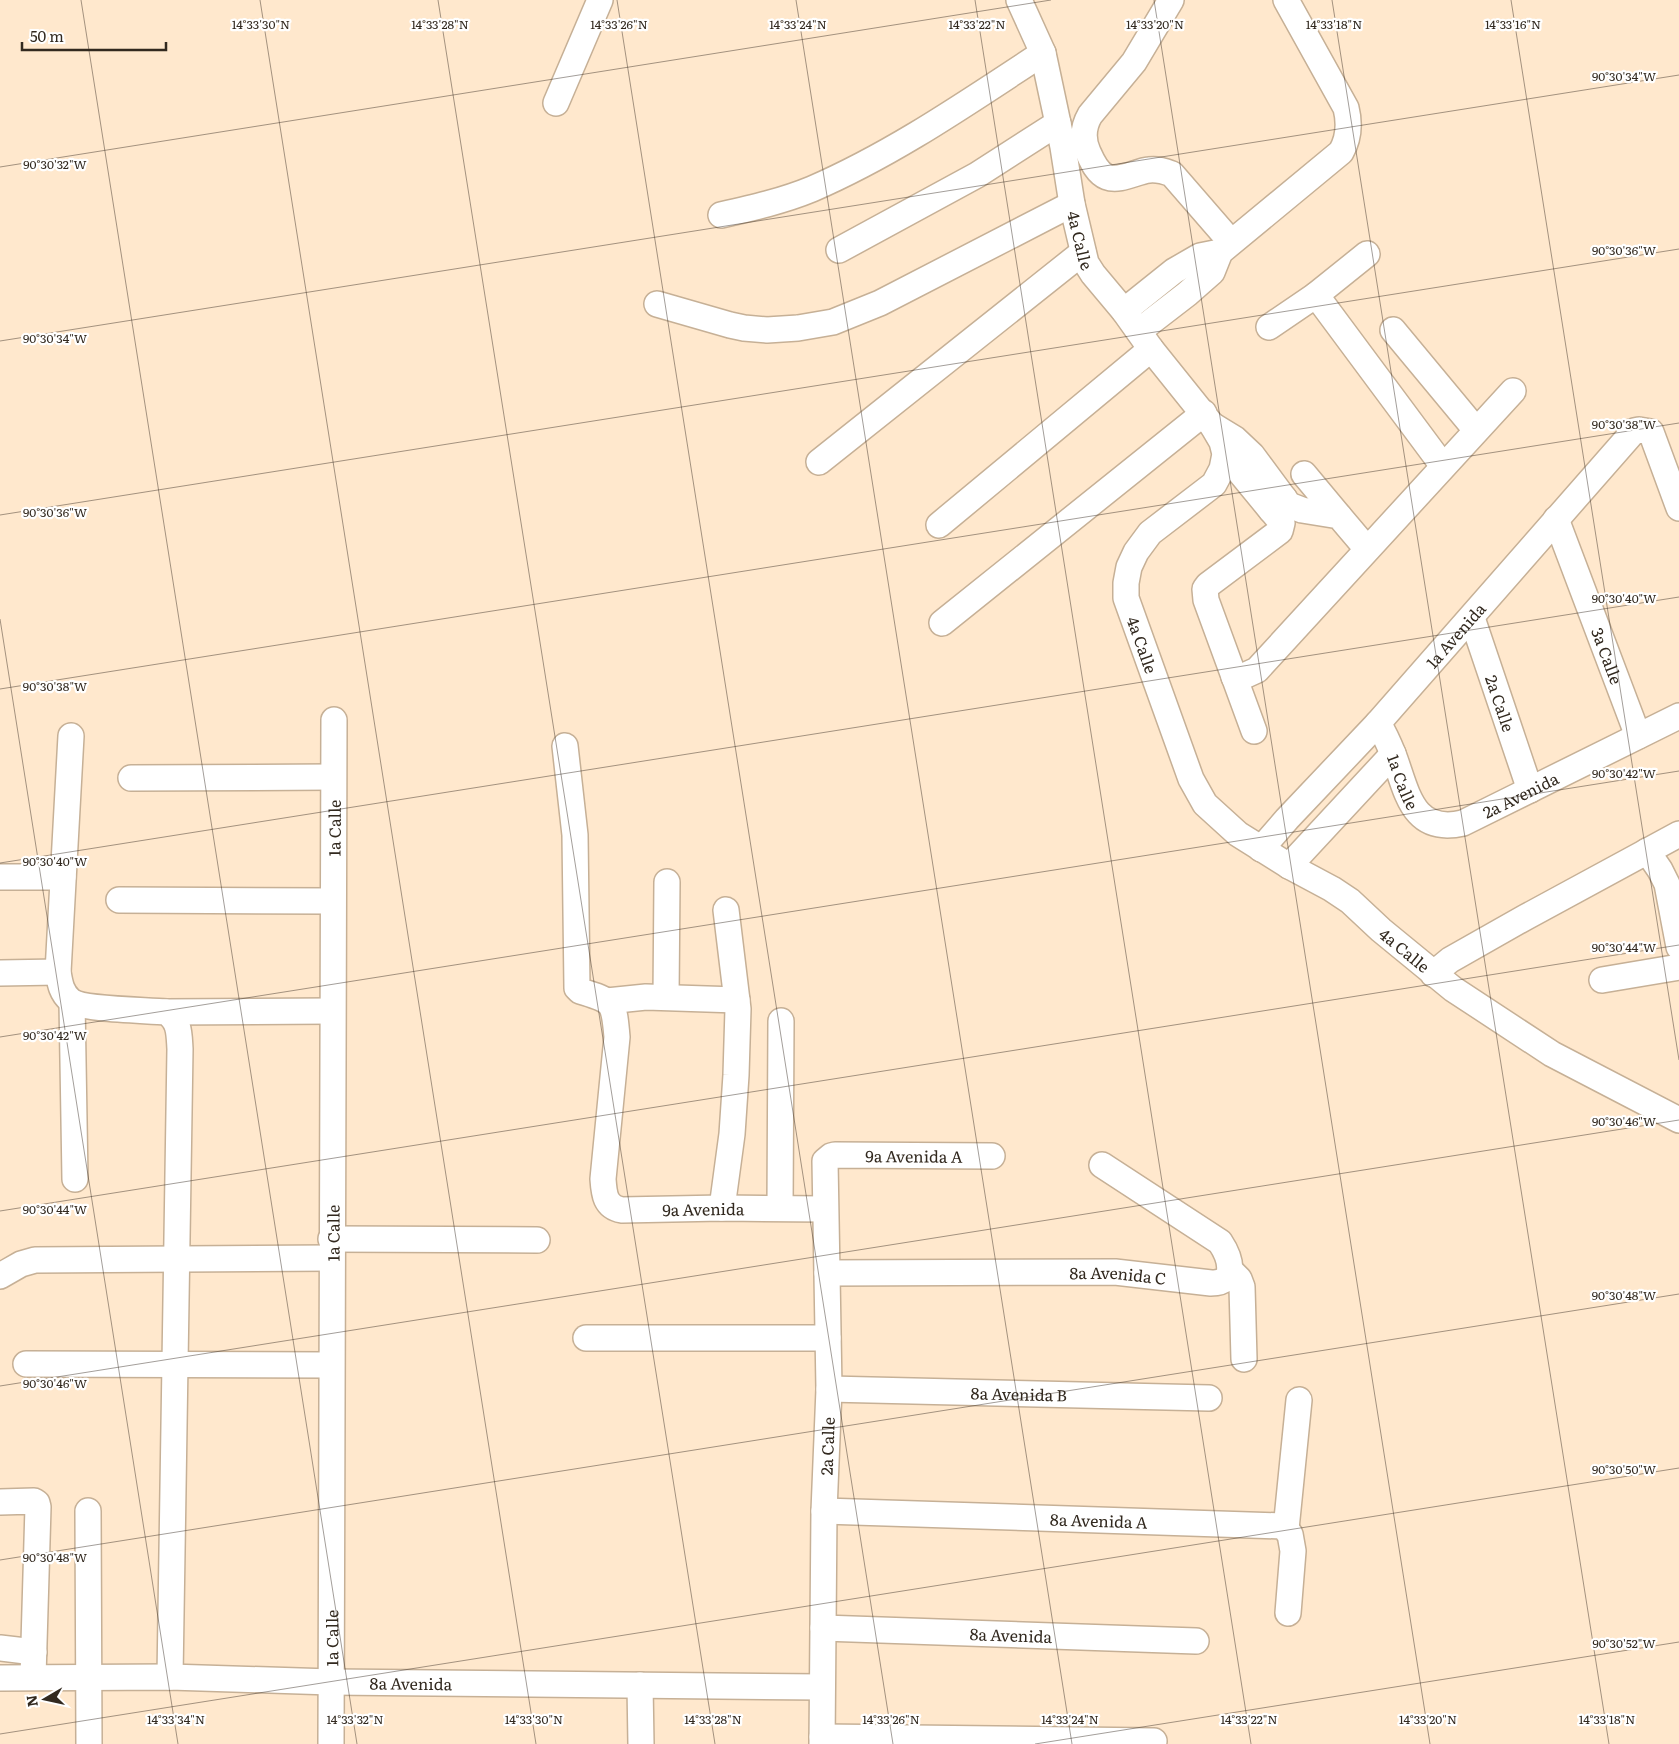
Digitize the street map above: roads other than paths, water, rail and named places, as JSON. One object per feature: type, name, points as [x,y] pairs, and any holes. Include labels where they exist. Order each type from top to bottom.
[{"type":"street","points":[[556,103],[600,0]]},
{"type":"street","name":"4a Calle","points":[[1019,0],[1043,53],[1082,252],[1093,274],[1208,419],[1222,442],[1225,454],[1222,468],[1214,484],[1150,533],[1136,552],[1129,567],[1126,583],[1126,598],[1191,780],[1205,804],[1238,834],[1350,901],[1433,974],[1460,995],[1552,1054],[1679,1120]]},
{"type":"street","points":[[1171,0],[1134,62],[1084,124],[1083,135],[1086,147],[1099,171],[1108,177],[1122,177],[1160,169],[1172,174],[1225,247]]},
{"type":"street","points":[[1124,311],[1174,272],[1200,256],[1225,247],[1341,152],[1346,142],[1349,118],[1346,108],[1286,0]]},
{"type":"street","points":[[721,215],[779,201],[845,173],[939,122],[1043,53]]},
{"type":"street","points":[[839,250],[977,174],[1058,122]]},
{"type":"street","points":[[657,304],[730,326],[756,329],[798,328],[833,322],[880,303],[1072,204]]},
{"type":"street","points":[[938,525],[1145,340],[1172,306],[1213,271],[1225,247]]},
{"type":"street","points":[[819,462],[1082,252]]},
{"type":"street","points":[[1270,327],[1316,295],[1367,254]]},
{"type":"street","points":[[1155,287],[1172,306]]},
{"type":"street","points":[[1316,295],[1444,466]]},
{"type":"street","points":[[1393,330],[1476,430]]},
{"type":"street","points":[[1234,677],[1246,676],[1257,670],[1513,390]]},
{"type":"street","points":[[942,623],[1208,419],[1235,438],[1252,455],[1278,504],[1282,523],[1280,531],[1208,585],[1206,589],[1206,600],[1254,731]]},
{"type":"street","name":"1a Avenida","points":[[1261,848],[1378,723],[1472,618],[1634,431],[1650,432],[1679,508]]},
{"type":"street","points":[[1225,454],[1278,504],[1339,516]]},
{"type":"street","points":[[1304,474],[1368,549]]},
{"type":"street","name":"3a Calle","points":[[1556,520],[1638,736]]},
{"type":"street","name":"2a Calle","points":[[1472,618],[1530,790]]},
{"type":"street","name":"2a Avenida","points":[[1442,826],[1463,823],[1679,716]]},
{"type":"street","name":"1a Calle","points":[[331,1744],[334,720]]},
{"type":"street","name":"1a Calle","points":[[1378,723],[1393,754],[1406,793],[1415,810],[1427,819],[1442,826]]},
{"type":"street","points":[[71,736],[58,972],[62,992],[72,1002],[89,1006],[166,1012],[332,1011]]},
{"type":"street","points":[[565,746],[575,835],[577,988],[580,991],[607,1001],[631,997],[737,1000]]},
{"type":"street","points":[[1289,866],[1393,754]]},
{"type":"street","points":[[131,778],[333,777]]},
{"type":"street","points":[[1433,974],[1450,960],[1679,834]]},
{"type":"street","points":[[1647,851],[1667,884],[1679,947]]},
{"type":"street","points":[[0,877],[63,876]]},
{"type":"street","points":[[666,997],[667,882]]},
{"type":"street","points":[[119,900],[332,901]]},
{"type":"street","points":[[722,1208],[732,1134],[736,1075],[737,1000],[726,910]]},
{"type":"street","points":[[1602,980],[1679,967]]},
{"type":"street","points":[[0,973],[58,972]]},
{"type":"street","name":"9a Avenida","points":[[607,1001],[613,1006],[616,1015],[617,1037],[603,1179],[606,1200],[610,1206],[616,1209],[825,1209]]},
{"type":"street","points":[[72,1002],[75,1179]]},
{"type":"street","points":[[166,1012],[174,1017],[178,1030],[180,1049],[170,1677]]},
{"type":"street","points":[[780,1208],[782,1021]]},
{"type":"street","name":"2a Calle","points":[[822,1740],[824,1511],[829,1389],[825,1161],[831,1156],[835,1156]]},
{"type":"street","name":"9a Avenida A","points":[[835,1156],[992,1156]]},
{"type":"street","points":[[1102,1165],[1220,1242],[1228,1257],[1230,1270],[1239,1279],[1242,1287],[1244,1358]]},
{"type":"street","points":[[0,1276],[21,1264],[35,1260],[177,1259],[331,1248],[537,1240]]},
{"type":"street","name":"8a Avenida C","points":[[828,1273],[1115,1272],[1220,1283],[1224,1281],[1230,1270]]},
{"type":"street","points":[[586,1338],[828,1338]]},
{"type":"street","points":[[26,1364],[331,1366]]},
{"type":"street","name":"8a Avenida B","points":[[829,1389],[1209,1398]]},
{"type":"street","points":[[1288,1613],[1293,1551],[1292,1540],[1286,1529],[1299,1400]]},
{"type":"street","points":[[0,1502],[34,1501],[38,1507],[33,1678]]},
{"type":"street","points":[[88,1511],[89,1744]]},
{"type":"street","name":"8a Avenida A","points":[[824,1511],[1276,1525],[1286,1529]]},
{"type":"street","name":"8a Avenida","points":[[823,1628],[1196,1641]]},
{"type":"street","points":[[0,1648],[34,1652]]},
{"type":"street","name":"8a Avenida","points":[[0,1678],[170,1677],[331,1682],[822,1687]]},
{"type":"street","points":[[640,1686],[641,1744]]},
{"type":"street","points":[[822,1740],[1154,1741]]}]
